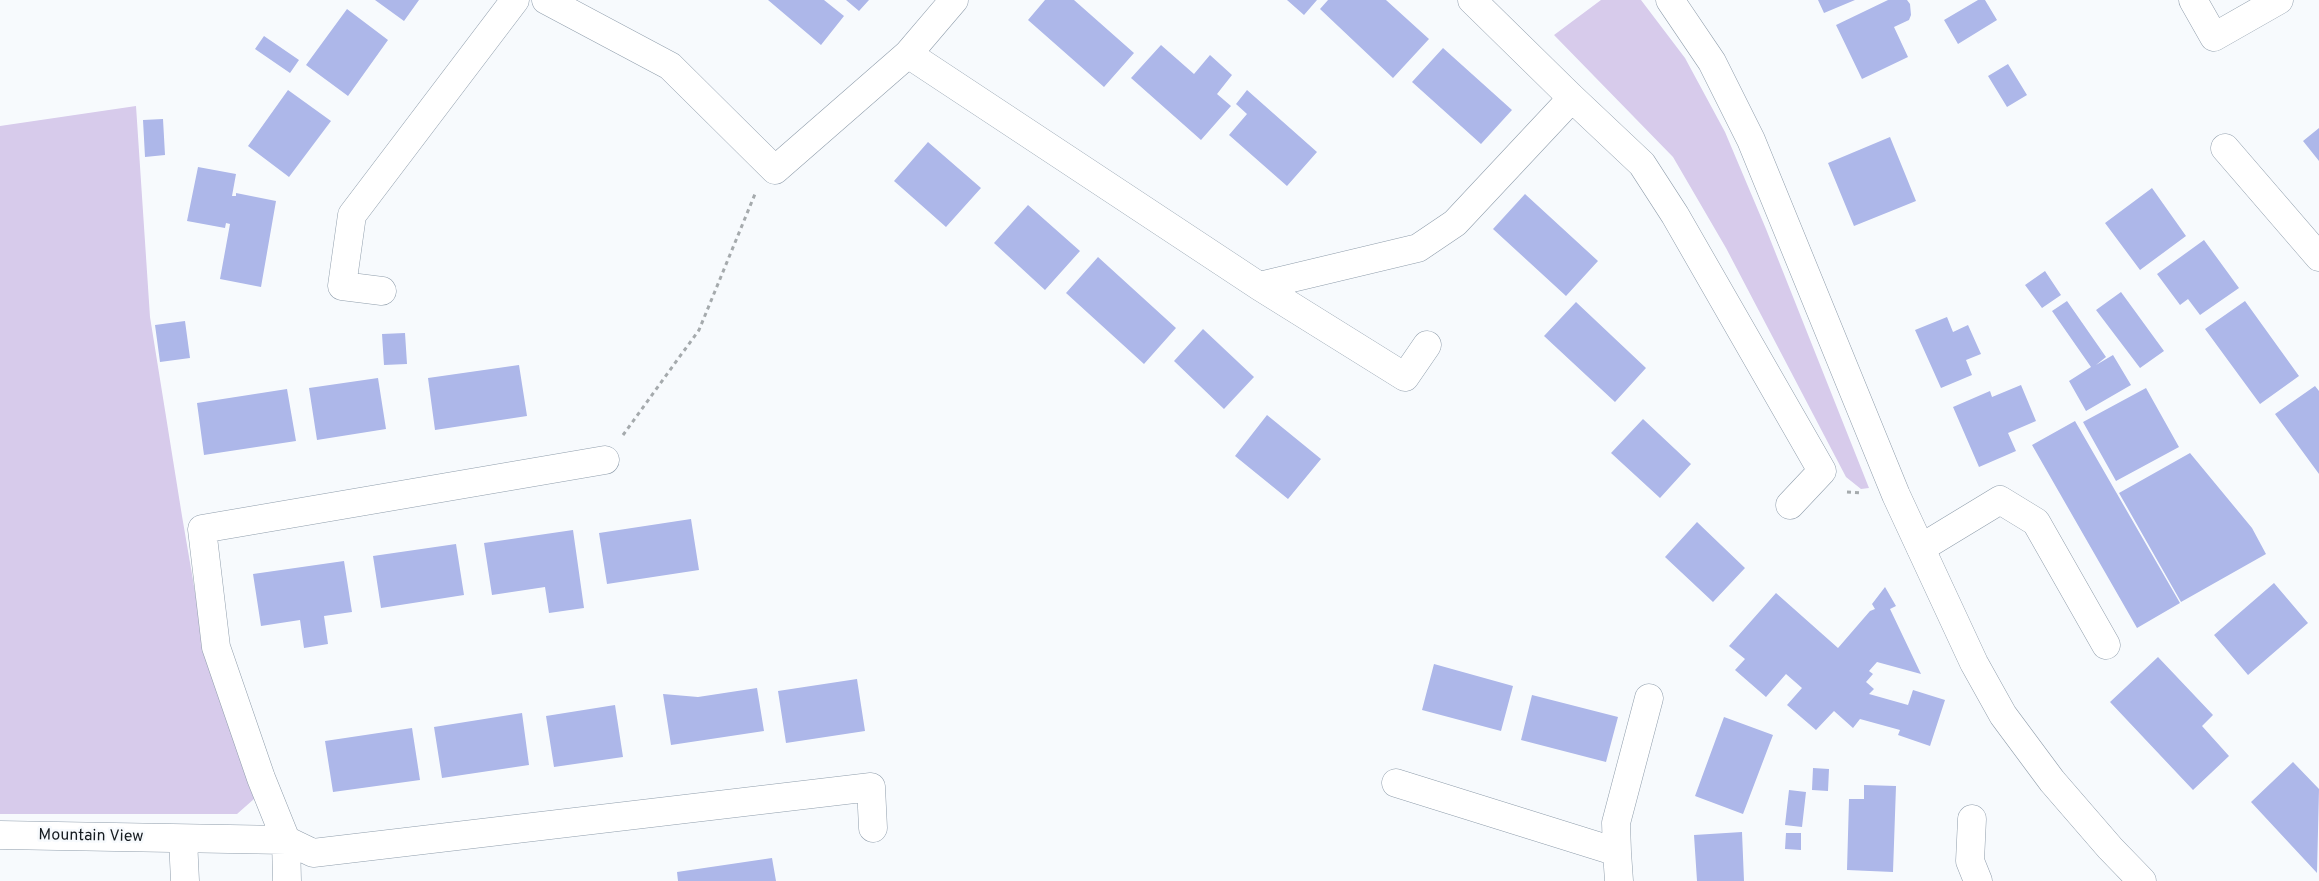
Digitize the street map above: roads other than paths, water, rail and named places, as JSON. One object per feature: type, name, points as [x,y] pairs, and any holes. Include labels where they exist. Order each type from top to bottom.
[{"type":"street","points":[[382,291],[342,286],[352,216],[515,0]]},
{"type":"street","points":[[546,0],[670,66],[775,170],[908,54],[954,0]]},
{"type":"street","points":[[1472,0],[1642,164],[1675,215],[1822,472],[1790,504]]},
{"type":"street","points":[[1670,0],[1712,62],[1751,140],[1896,495],[1974,663],[2003,715],[2052,781],[2110,848],[2142,881]]},
{"type":"street","points":[[2193,0],[2214,37],[2279,0]]},
{"type":"street","points":[[908,54],[1259,286],[1405,377],[1427,345]]},
{"type":"street","points":[[1259,286],[1418,248],[1455,223],[1572,98]]},
{"type":"street","points":[[2225,148],[2319,256]]},
{"type":"street","points":[[287,881],[286,840],[261,778],[216,648],[202,529],[605,460]]},
{"type":"street","points":[[1921,548],[2000,500],[2036,522],[2106,645]]},
{"type":"street","points":[[1619,881],[1616,824],[1649,698]]},
{"type":"street","points":[[1396,783],[1617,852]]},
{"type":"street","points":[[286,840],[313,853],[871,787],[873,828]]},
{"type":"street","points":[[1972,819],[1970,861],[1978,881]]},
{"type":"street","name":"Mountain View","points":[[0,835],[286,840]]},
{"type":"street","points":[[183,839],[185,881]]}]
